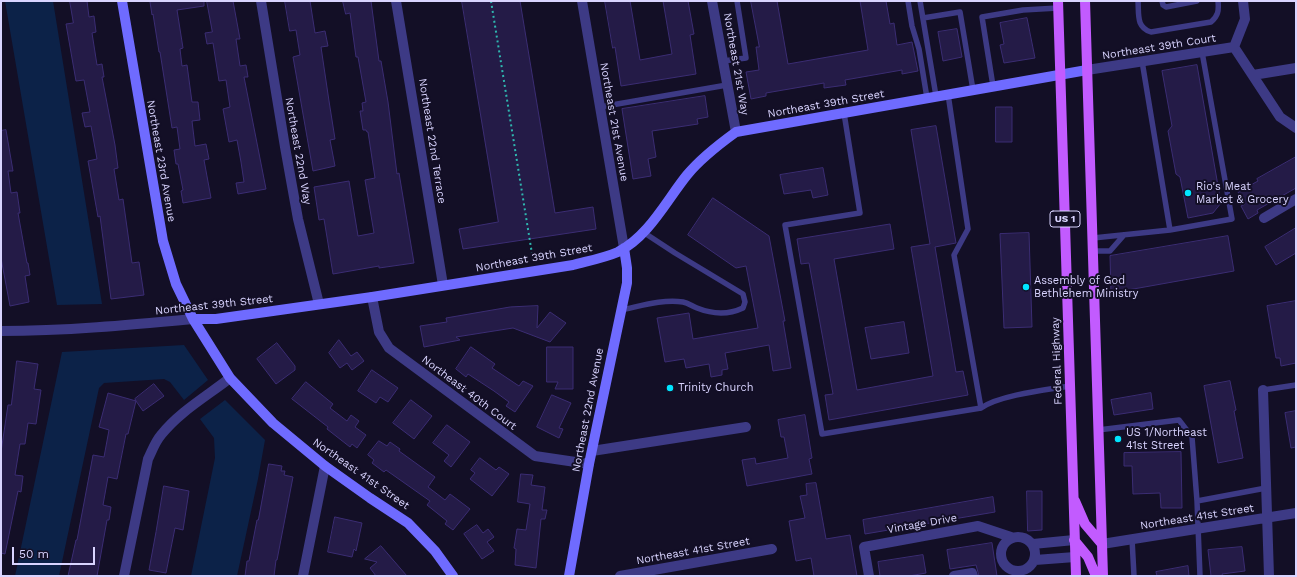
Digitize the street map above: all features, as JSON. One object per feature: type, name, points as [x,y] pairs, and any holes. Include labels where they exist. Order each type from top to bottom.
[{"type":"main road","name":"US 1","points":[[1085,1],[1102,576]]},
{"type":"main road","name":"Federal Highway","points":[[1058,4],[1076,576]]},
{"type":"main road","points":[[1073,496],[1085,524],[1102,544]]},
{"type":"main road","points":[[1074,540],[1088,557],[1096,576]]},
{"type":"street","name":"Northeast 23rd Avenue","points":[[122,1],[163,241],[176,284],[193,319]]},
{"type":"street","name":"Northeast 22nd Way","points":[[261,1],[284,147],[298,218],[318,304]]},
{"type":"street","name":"Northeast 22nd Terrace","points":[[396,1],[443,285]]},
{"type":"street","name":"Northeast 21st Avenue","points":[[582,1],[624,248]]},
{"type":"street","name":"Northeast 21st Way","points":[[712,1],[736,132]]},
{"type":"street","points":[[1243,1],[1245,19],[1234,47],[1280,117],[1296,128]]},
{"type":"street","name":"Northeast 39th Court","points":[[1087,70],[1234,47]]},
{"type":"street","points":[[1253,75],[1296,68]]},
{"type":"street","name":"Northeast 39th Street","points":[[1,333],[111,327],[193,319],[216,319],[372,297],[573,265],[600,259],[624,248],[635,240],[649,226],[687,175],[700,161],[736,132],[1087,70]]},
{"type":"street","points":[[1264,218],[1296,199]]},
{"type":"street","name":"Northeast 22nd Avenue","points":[[569,576],[589,464],[627,283],[627,268],[624,248]]},
{"type":"street","name":"Northeast 40th Court","points":[[372,297],[378,332],[389,348],[534,456],[589,464]]},
{"type":"street","name":"Northeast 41st Street","points":[[193,319],[212,352],[230,378],[272,423],[325,466],[408,523],[435,550],[453,576]]},
{"type":"street","points":[[124,576],[148,459],[153,447],[160,435],[186,411],[230,378]]},
{"type":"street","points":[[1263,390],[1269,576]]},
{"type":"street","points":[[592,451],[746,427]]},
{"type":"street","points":[[303,576],[325,466]]},
{"type":"street","name":"Northeast 41st Street","points":[[1102,544],[1268,519],[1296,513]]},
{"type":"street","name":"Vintage Drive","points":[[869,576],[864,547],[978,526],[1011,538]]},
{"type":"street","points":[[1016,536],[1026,538],[1033,544],[1036,555],[1035,560],[1028,568],[1018,574],[1007,568],[1003,563],[1001,557],[1002,546],[1006,541],[1016,536]]},
{"type":"street","points":[[1033,544],[1074,540]]},
{"type":"street","name":"Northeast 41st Street","points":[[620,576],[772,549]]},
{"type":"street","points":[[1035,560],[1075,557]]},
{"type":"street","points":[[954,576],[972,573],[973,576]]},
{"type":"lane","points":[[723,61],[746,58],[737,1]]},
{"type":"lane","points":[[908,1],[912,26],[917,39],[932,97]]},
{"type":"lane","points":[[920,1],[932,97]]},
{"type":"lane","points":[[1138,1],[1140,25],[1144,30],[1151,32],[1211,22],[1216,17],[1219,10],[1218,1]]},
{"type":"lane","points":[[1162,1],[1163,5],[1166,7],[1197,1]]},
{"type":"lane","points":[[993,86],[982,17],[1058,4]]},
{"type":"lane","points":[[923,18],[960,12],[973,90]]},
{"type":"lane","points":[[1093,238],[1170,230],[1232,219],[1202,52]]},
{"type":"lane","points":[[1142,61],[1170,230]]},
{"type":"lane","points":[[600,107],[727,85]]},
{"type":"lane","points":[[948,94],[968,229],[954,255],[981,408]]},
{"type":"lane","points":[[844,113],[860,213],[785,225],[822,434],[981,408],[988,403],[1001,399],[1070,386]]},
{"type":"lane","points":[[621,310],[666,302],[684,302],[697,308],[713,312],[733,312],[743,308],[745,302],[743,294],[680,257],[643,232]]},
{"type":"lane","points":[[1093,251],[1110,250],[1124,235]]},
{"type":"lane","points":[[1263,390],[1296,384]]},
{"type":"lane","points":[[1098,430],[1179,420],[1192,437],[1197,501],[1200,576]]},
{"type":"lane","points":[[1197,501],[1266,488]]},
{"type":"lane","points":[[1132,539],[1134,576]]},
{"type":"path","points":[[491,1],[535,270]]},
{"type":"water","points":[[5,1],[53,1],[102,304],[57,305]]},
{"type":"water","points":[[184,345],[208,380],[184,400],[170,382],[164,379],[104,383],[99,388],[59,576],[15,576],[62,352]]},
{"type":"water","points":[[225,400],[265,440],[258,479],[237,576],[191,576],[215,458],[214,438],[200,419]]},
{"type":"building","points":[[70,1],[87,1],[89,17],[94,16],[96,32],[92,33],[97,65],[102,64],[104,77],[102,77],[118,168],[114,169],[119,200],[123,199],[132,263],[139,262],[144,295],[111,299],[100,216],[98,217],[88,161],[97,159],[91,126],[85,127],[82,113],[90,112],[84,80],[76,81],[66,24],[73,23]]},
{"type":"building","points":[[204,1],[204,6],[177,10],[183,48],[180,49],[182,66],[187,65],[192,102],[198,102],[200,120],[192,121],[195,146],[206,144],[209,159],[204,160],[211,198],[183,203],[181,191],[183,190],[174,150],[180,149],[177,127],[172,128],[160,52],[150,2]]},
{"type":"building","points":[[207,1],[233,1],[240,39],[236,39],[240,66],[246,65],[248,77],[244,77],[266,189],[238,194],[236,183],[244,182],[241,162],[237,140],[229,142],[223,109],[230,107],[226,80],[219,81],[213,43],[207,44],[205,33],[212,32]]},
{"type":"building","points":[[285,1],[310,1],[315,33],[325,31],[328,46],[321,47],[335,139],[330,140],[335,166],[313,171],[293,57],[300,55],[296,30],[290,31]]},
{"type":"building","points":[[343,1],[371,1],[379,61],[381,61],[388,102],[397,174],[399,173],[414,263],[379,268],[379,266],[333,274],[324,219],[319,220],[314,187],[349,181],[358,236],[374,233],[365,180],[375,178],[368,132],[363,130],[360,111],[363,111],[362,103],[366,102],[358,57],[356,57],[350,13],[346,14]]},
{"type":"building","points":[[462,1],[520,1],[555,213],[593,207],[596,229],[463,249],[459,229],[498,222]]},
{"type":"building","points":[[605,1],[630,1],[640,60],[672,54],[663,1],[688,1],[694,34],[690,35],[696,74],[621,86],[615,47],[613,48]]},
{"type":"building","points":[[751,1],[777,1],[788,64],[868,50],[860,1],[886,1],[890,24],[894,23],[897,45],[912,42],[918,71],[902,74],[902,70],[845,80],[846,85],[824,88],[824,83],[766,93],[766,96],[751,99],[746,72],[759,70],[756,47],[759,47]]},
{"type":"building","points":[[1027,18],[1035,58],[1004,63],[1000,45],[1004,44],[1000,23]]},
{"type":"building","points":[[957,29],[962,57],[943,61],[938,32]]},
{"type":"building","points":[[1197,65],[1221,203],[1213,213],[1188,218],[1180,177],[1176,174],[1168,131],[1172,126],[1162,71]]},
{"type":"building","points":[[705,96],[708,117],[697,119],[698,124],[652,131],[656,157],[648,159],[651,176],[633,179],[622,109]]},
{"type":"building","points":[[996,107],[1012,107],[1012,142],[996,142]]},
{"type":"building","points":[[936,126],[956,243],[935,247],[956,372],[963,371],[968,395],[829,420],[825,395],[833,394],[809,263],[801,264],[797,239],[890,224],[894,249],[834,259],[857,390],[933,376],[911,247],[930,244],[911,130]]},
{"type":"building","points":[[6,130],[13,171],[8,171],[11,193],[17,192],[20,213],[18,213],[30,275],[25,276],[29,302],[10,306],[1,258],[1,131]]},
{"type":"building","points":[[1296,157],[1296,188],[1257,210],[1258,213],[1248,219],[1241,206],[1245,204],[1238,192],[1258,181],[1257,179]]},
{"type":"building","points":[[823,168],[828,195],[813,198],[811,190],[784,194],[780,175]]},
{"type":"building","points":[[713,198],[769,236],[785,321],[783,321],[791,368],[773,371],[769,345],[725,353],[728,369],[722,370],[722,375],[711,377],[709,364],[686,368],[684,359],[665,362],[657,318],[689,313],[693,339],[758,328],[746,266],[736,268],[688,235]]},
{"type":"building","points":[[1296,228],[1296,253],[1276,265],[1265,247]]},
{"type":"building","points":[[1029,233],[1032,327],[1004,328],[1000,234]]},
{"type":"building","points":[[1228,236],[1234,271],[1111,293],[1110,256]]},
{"type":"building","points":[[1296,301],[1296,363],[1281,366],[1280,358],[1276,358],[1267,306]]},
{"type":"building","points":[[538,306],[537,328],[550,312],[566,323],[550,342],[513,328],[456,337],[460,340],[424,347],[420,326],[447,322],[446,318],[510,307]]},
{"type":"building","points":[[904,322],[909,353],[871,359],[865,328]]},
{"type":"building","points":[[339,340],[351,356],[357,352],[364,361],[352,370],[347,363],[340,368],[329,353]]},
{"type":"building","points":[[277,343],[295,366],[295,370],[276,384],[257,359]]},
{"type":"building","points":[[471,347],[495,364],[492,368],[519,386],[523,381],[533,386],[515,412],[506,406],[509,402],[494,391],[468,374],[466,377],[456,369]]},
{"type":"building","points":[[547,347],[573,347],[573,389],[555,389],[558,382],[547,382]]},
{"type":"building","points":[[17,361],[38,364],[34,389],[41,390],[36,424],[28,423],[25,444],[20,444],[15,475],[23,476],[21,492],[18,491],[5,554],[1,553],[1,452],[8,405],[11,405]]},
{"type":"building","points":[[372,370],[398,388],[388,402],[380,397],[376,403],[358,391]]},
{"type":"building","points":[[1230,381],[1243,458],[1218,463],[1204,386]]},
{"type":"building","points":[[306,382],[333,404],[330,408],[347,421],[351,415],[359,421],[355,427],[366,435],[357,448],[352,444],[350,447],[327,429],[328,427],[292,399]]},
{"type":"building","points":[[154,384],[164,396],[143,411],[135,399]]},
{"type":"building","points":[[108,393],[136,401],[128,434],[126,434],[117,479],[108,477],[103,505],[111,507],[109,520],[107,520],[97,576],[68,576],[77,540],[93,455],[104,457],[109,430],[99,427]]},
{"type":"building","points":[[1151,393],[1153,409],[1114,415],[1111,400]]},
{"type":"building","points":[[552,395],[571,403],[559,428],[563,429],[559,438],[537,427]]},
{"type":"building","points":[[411,400],[432,416],[414,439],[393,423]]},
{"type":"building","points":[[1296,411],[1296,447],[1291,448],[1285,413]]},
{"type":"building","points":[[805,415],[812,458],[809,459],[812,474],[747,486],[742,460],[755,458],[756,464],[788,458],[784,437],[781,437],[778,420]]},
{"type":"building","points":[[447,425],[470,442],[451,467],[444,461],[449,455],[433,443]]},
{"type":"building","points":[[379,441],[387,446],[390,442],[400,449],[399,451],[435,477],[428,487],[445,500],[450,494],[470,509],[453,530],[445,524],[447,521],[427,505],[430,501],[386,470],[384,472],[372,463],[374,460],[368,455]]},
{"type":"building","points":[[1181,452],[1182,508],[1161,508],[1160,493],[1133,494],[1132,466],[1124,466],[1124,453]]},
{"type":"building","points":[[480,458],[496,470],[499,467],[509,474],[492,496],[470,479],[475,473],[471,470]]},
{"type":"building","points":[[269,464],[282,466],[281,471],[285,471],[284,475],[293,477],[274,576],[245,576],[247,561],[249,561]]},
{"type":"building","points":[[521,474],[533,475],[531,485],[545,487],[542,510],[547,510],[545,519],[541,519],[536,568],[515,565],[516,549],[514,548],[517,529],[526,530],[530,504],[518,502]]},
{"type":"building","points":[[816,483],[826,539],[850,535],[857,576],[814,576],[811,558],[796,561],[789,521],[805,518],[800,496],[807,495],[806,484]]},
{"type":"building","points":[[164,486],[189,491],[183,530],[175,528],[166,573],[149,570]]},
{"type":"building","points":[[1027,491],[1042,491],[1042,530],[1028,531]]},
{"type":"building","points":[[993,497],[995,512],[865,534],[863,520]]},
{"type":"building","points":[[335,517],[362,523],[356,551],[354,549],[352,557],[328,552]]},
{"type":"building","points":[[477,525],[483,533],[488,529],[494,537],[487,542],[494,551],[482,559],[464,534]]},
{"type":"building","points":[[992,543],[997,576],[979,576],[976,565],[950,569],[947,550]]},
{"type":"building","points":[[381,546],[407,576],[376,576],[370,568],[377,562],[365,559]]},
{"type":"building","points":[[1242,547],[1245,571],[1222,574],[1223,576],[1211,576],[1208,550]]},
{"type":"building","points":[[923,555],[926,573],[909,576],[880,576],[878,562]]},
{"type":"building","points":[[1188,566],[1189,576],[1157,576],[1156,572]]},
{"type":"place","name":"Rio's Meat Market & Grocery","points":[[1188,193]]},
{"type":"place","name":"Assembly of God Bethlehem Ministry","points":[[1026,287]]},
{"type":"place","name":"Trinity Church","points":[[670,388]]},
{"type":"place","name":"US 1/Northeast 41st Street","points":[[1118,439]]}]
